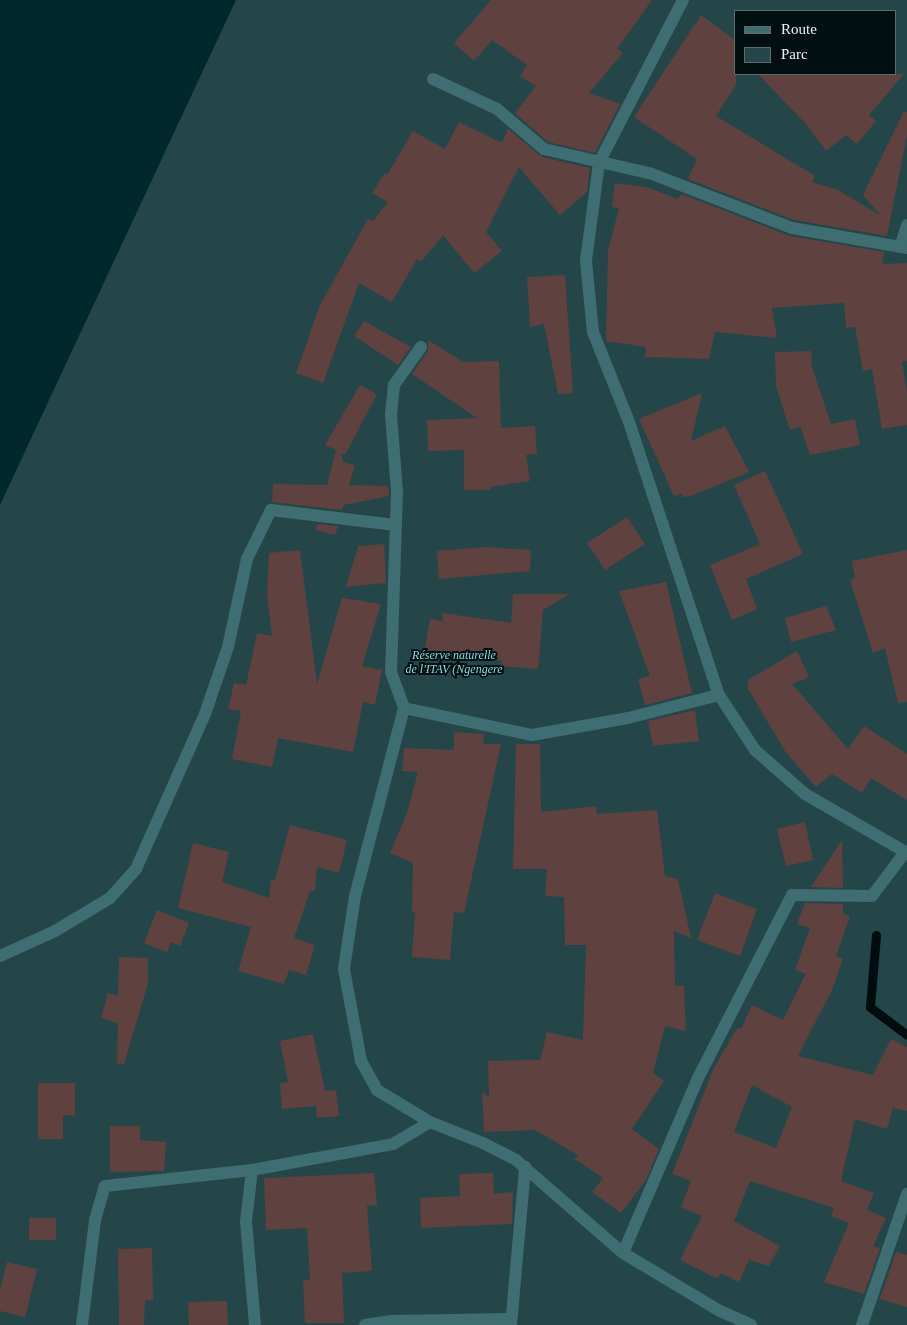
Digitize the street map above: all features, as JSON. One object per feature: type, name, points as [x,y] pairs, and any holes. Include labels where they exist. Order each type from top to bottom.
[{"type":"street","points":[[623,1253],[698,1078],[792,895],[872,896],[906,853],[805,794],[755,750],[719,695],[629,422],[593,332],[586,261],[599,163],[683,0]]},
{"type":"street","points":[[433,79],[497,108],[544,149],[652,174],[792,228],[903,248],[907,225]]},
{"type":"street","points":[[421,347],[394,384],[391,414],[397,492],[391,672],[404,708],[355,896],[344,969],[361,1061],[377,1090],[430,1122],[483,1143],[525,1167],[623,1253],[720,1311],[750,1325]]},
{"type":"street","points":[[0,956],[55,930],[110,898],[136,869],[205,714],[228,648],[247,559],[271,510],[395,525]]},
{"type":"street","points":[[404,708],[532,735],[628,718],[719,695]]},
{"type":"street","points":[[82,1325],[95,1220],[105,1186],[252,1170],[393,1144],[430,1122]]},
{"type":"street","points":[[365,1325],[391,1321],[511,1322],[525,1167]]},
{"type":"street","points":[[252,1170],[246,1222],[255,1325]]},
{"type":"street","points":[[862,1325],[907,1194]]},
{"type":"green space","name":"Réserve naturelle de l'ITAV (Ngengere","points":[[236,0],[907,0],[907,1325],[0,1325],[0,505]]},
{"type":"building","points":[[491,0],[652,0],[617,49],[623,53],[589,93],[620,104],[595,153],[548,142],[515,113],[536,86],[520,76],[527,65],[492,40],[474,61],[454,43]]},
{"type":"building","points":[[701,15],[734,40],[734,75],[736,75],[736,85],[716,116],[815,176],[812,182],[838,190],[881,216],[863,195],[904,111],[907,112],[907,135],[887,236],[794,220],[688,179],[697,159],[634,117]]},
{"type":"building","points":[[904,74],[869,115],[876,121],[857,144],[846,135],[826,151],[805,123],[759,75]]},
{"type":"building","points":[[459,122],[502,143],[508,129],[542,157],[590,168],[587,192],[560,215],[519,167],[486,232],[502,251],[474,273],[443,235],[421,262],[417,259],[392,302],[359,283],[323,383],[296,373],[320,305],[368,219],[373,221],[388,202],[372,193],[385,173],[387,175],[413,131],[445,149]]},
{"type":"building","points":[[615,183],[646,187],[678,199],[681,194],[790,236],[884,252],[882,264],[907,263],[907,361],[902,362],[907,391],[907,425],[882,429],[872,369],[863,371],[855,327],[846,328],[844,303],[772,308],[777,338],[715,332],[709,359],[645,357],[646,347],[606,341],[608,251],[619,208],[612,207]]},
{"type":"building","points":[[565,275],[573,393],[558,394],[544,324],[530,327],[527,277]]},
{"type":"building","points":[[364,321],[411,347],[398,365],[354,336]]},
{"type":"building","points":[[428,340],[463,362],[499,361],[501,428],[535,426],[537,454],[526,455],[530,481],[490,487],[490,490],[464,490],[464,450],[428,451],[427,420],[477,418],[412,374],[428,351]]},
{"type":"building","points":[[811,351],[812,367],[831,424],[855,419],[860,445],[810,455],[800,426],[790,430],[776,386],[775,352]]},
{"type":"building","points":[[360,385],[377,394],[345,455],[341,453],[343,462],[355,465],[349,485],[388,486],[389,496],[344,505],[342,510],[272,502],[273,484],[327,485],[336,450],[325,445]]},
{"type":"building","points":[[702,393],[691,441],[725,426],[749,472],[691,496],[683,497],[682,493],[674,496],[639,419]]},
{"type":"building","points":[[765,471],[803,554],[746,579],[757,609],[732,620],[710,565],[760,544],[734,485]]},
{"type":"building","points":[[627,517],[645,544],[605,570],[587,543]]},
{"type":"building","points":[[317,524],[338,526],[335,535],[316,530]]},
{"type":"building","points":[[384,544],[386,583],[346,587],[358,546]]},
{"type":"building","points":[[485,547],[531,550],[530,571],[439,579],[437,551]]},
{"type":"building","points":[[300,550],[317,684],[342,598],[381,604],[362,666],[382,670],[375,705],[363,702],[353,752],[278,738],[272,767],[232,759],[241,711],[228,709],[234,683],[246,685],[257,633],[272,636],[267,595],[269,553]]},
{"type":"building","points":[[907,550],[907,702],[898,703],[885,648],[873,653],[850,580],[855,578],[852,561]]},
{"type":"building","points":[[666,582],[692,693],[645,705],[638,679],[650,676],[619,591]]},
{"type":"building","points":[[513,594],[569,594],[543,610],[538,669],[501,666],[502,660],[425,649],[430,619],[443,621],[442,613],[511,623]]},
{"type":"building","points":[[826,606],[836,630],[791,642],[785,618]]},
{"type":"building","points":[[797,651],[809,677],[792,684],[848,749],[864,726],[907,754],[907,800],[871,778],[862,793],[832,774],[816,787],[785,751],[748,689],[748,680]]},
{"type":"building","points":[[695,710],[699,741],[653,746],[648,721]]},
{"type":"building","points":[[454,732],[484,734],[483,744],[501,744],[464,913],[454,912],[450,960],[412,957],[415,912],[412,912],[413,863],[390,853],[407,813],[418,772],[402,771],[404,748],[454,750]]},
{"type":"building","points":[[516,744],[540,744],[541,812],[596,806],[597,814],[657,810],[665,876],[678,879],[691,938],[674,931],[675,986],[684,986],[686,1031],[665,1026],[653,1073],[664,1081],[632,1129],[659,1149],[646,1180],[621,1213],[592,1192],[603,1178],[575,1159],[578,1155],[535,1130],[484,1132],[482,1091],[489,1098],[488,1061],[540,1060],[547,1032],[583,1040],[586,945],[565,945],[564,897],[545,896],[547,869],[513,869]]},
{"type":"building","points":[[805,822],[813,860],[786,866],[777,829]]},
{"type":"building","points":[[290,825],[347,840],[339,873],[317,867],[315,891],[310,891],[294,938],[315,945],[306,975],[289,970],[284,984],[238,971],[251,927],[178,908],[193,843],[229,852],[222,882],[269,898],[271,880],[275,880]]},
{"type":"building","points":[[842,840],[843,888],[811,887]]},
{"type":"building","points":[[715,893],[757,909],[740,956],[697,940]]},
{"type":"building","points":[[805,903],[843,904],[843,914],[850,916],[836,956],[843,959],[832,990],[798,1056],[873,1075],[891,1039],[907,1047],[907,1111],[893,1108],[887,1129],[855,1119],[841,1181],[874,1193],[867,1210],[886,1218],[873,1246],[880,1248],[864,1294],[824,1282],[849,1223],[831,1216],[834,1208],[750,1181],[734,1221],[780,1246],[769,1266],[749,1260],[739,1282],[721,1273],[718,1279],[680,1260],[702,1216],[681,1207],[691,1181],[672,1174],[713,1070],[737,1028],[741,1029],[752,1005],[783,1020],[806,974],[795,970],[810,928],[797,924]],"holes":[[[752,1085],[792,1107],[776,1148],[734,1132]]]},
{"type":"building","points":[[157,910],[189,923],[180,946],[171,942],[167,952],[144,943]]},
{"type":"building","points":[[119,957],[148,958],[148,983],[124,1064],[117,1063],[118,1023],[101,1018],[108,993],[118,996]]},
{"type":"building","points":[[313,1034],[325,1091],[336,1090],[339,1116],[317,1118],[316,1106],[282,1109],[280,1083],[288,1082],[280,1041]]},
{"type":"building","points":[[38,1083],[75,1083],[75,1116],[63,1115],[63,1139],[38,1139]]},
{"type":"building","points":[[110,1126],[140,1126],[140,1140],[166,1142],[164,1171],[110,1172]]},
{"type":"building","points":[[374,1173],[377,1205],[367,1206],[372,1271],[342,1273],[344,1323],[305,1323],[303,1280],[310,1280],[307,1228],[266,1230],[264,1178]]},
{"type":"building","points":[[493,1173],[494,1194],[513,1192],[512,1224],[421,1228],[420,1198],[460,1196],[459,1174]]},
{"type":"building","points":[[29,1218],[56,1218],[56,1240],[29,1240]]},
{"type":"building","points":[[152,1248],[153,1300],[145,1300],[144,1325],[119,1325],[118,1249]]},
{"type":"building","points":[[896,1252],[907,1255],[907,1307],[880,1299]]},
{"type":"building","points":[[7,1262],[37,1269],[25,1317],[0,1311],[0,1290]]},
{"type":"building","points":[[227,1301],[228,1325],[189,1325],[188,1302]]},
{"type":"waterway","points":[[876,935],[870,1007],[907,1035]]}]
